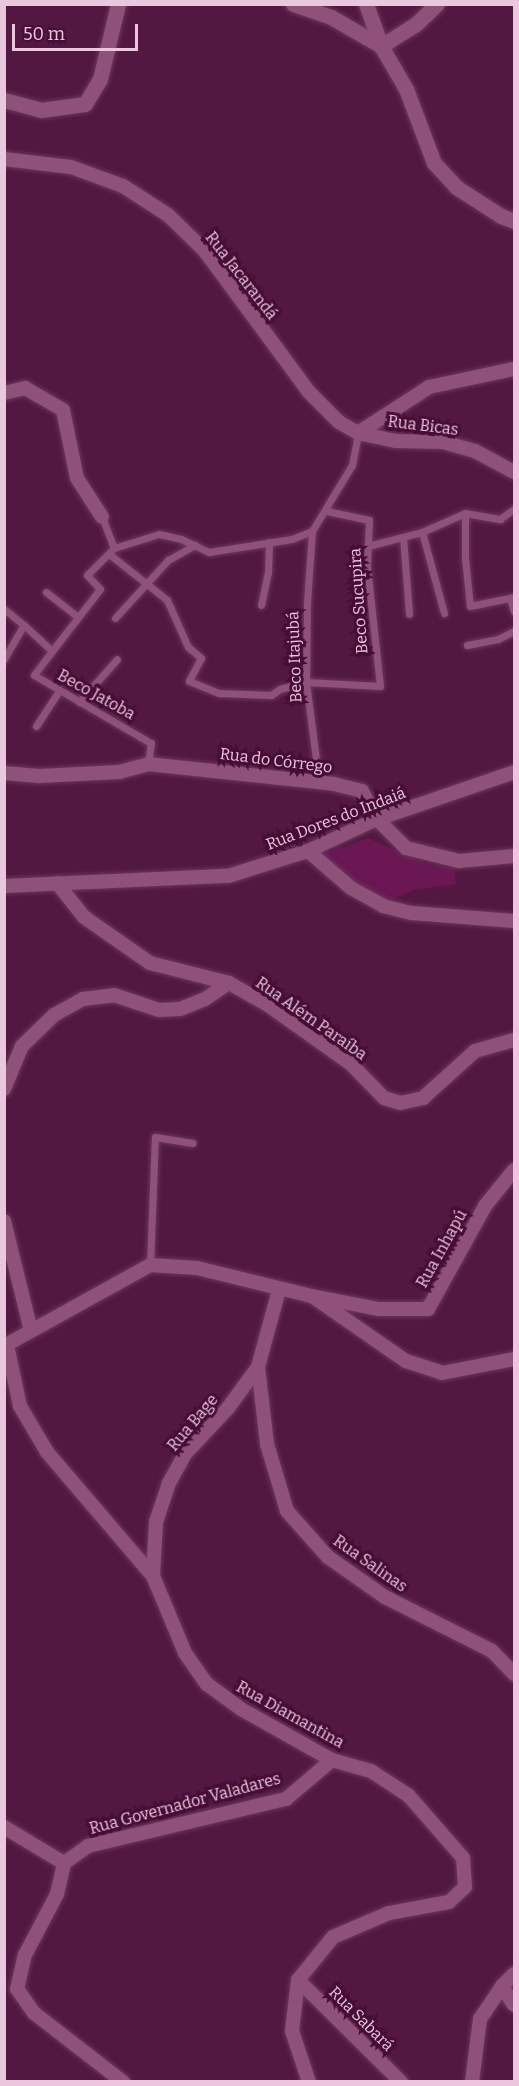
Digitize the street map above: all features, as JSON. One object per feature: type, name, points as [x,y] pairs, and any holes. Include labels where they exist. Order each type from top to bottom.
[{"type":"street","points":[[4,100],[41,110],[85,104],[100,79],[118,4]]},
{"type":"street","points":[[293,4],[331,17],[381,46]]},
{"type":"street","points":[[366,4],[381,46],[406,89],[434,163],[456,188],[501,216],[514,221]]},
{"type":"street","points":[[381,46],[416,24],[438,4]]},
{"type":"street","name":"Rua Jacarandá","points":[[4,159],[71,167],[123,186],[168,215],[205,251],[309,392],[339,422],[358,433]]},
{"type":"street","points":[[358,433],[429,387],[514,369]]},
{"type":"street","points":[[4,393],[25,388],[63,410],[77,478],[102,517]]},
{"type":"street","name":"Rua Bicas","points":[[358,433],[396,441],[443,442],[475,451],[514,472]]},
{"type":"street","name":"Rua do Córrego","points":[[4,772],[39,776],[119,772],[148,764],[320,782],[362,791],[377,819],[406,848],[459,861],[514,856]]},
{"type":"street","name":"Rua Dores do Indaiá","points":[[4,886],[228,876],[308,851],[377,819],[514,772]]},
{"type":"street","points":[[308,851],[351,888],[383,906],[412,914],[514,921]]},
{"type":"street","name":"Rua Além Paraíba","points":[[57,883],[84,917],[150,963],[229,983],[268,1005],[351,1064],[384,1098],[400,1103],[423,1098],[475,1051],[514,1040]]},
{"type":"street","points":[[4,1089],[22,1046],[54,1015],[83,999],[114,995],[159,1010],[180,1009],[206,999],[229,983]]},
{"type":"street","name":"Rua Inhapú","points":[[312,1296],[379,1309],[428,1309],[484,1206],[514,1170]]},
{"type":"street","points":[[4,1221],[31,1331]]},
{"type":"street","points":[[6,1345],[150,1265],[197,1268],[279,1290],[312,1296],[406,1361],[442,1373],[514,1359]]},
{"type":"street","name":"Rua Salinas","points":[[279,1290],[258,1366],[267,1444],[287,1511],[328,1557],[385,1598],[492,1651],[514,1674]]},
{"type":"street","name":"Rua Diamantina","points":[[6,1345],[20,1406],[47,1452],[153,1576],[185,1653],[207,1684],[241,1709],[332,1760],[371,1771],[409,1796],[464,1858],[465,1887],[449,1902],[389,1914],[333,1937],[298,1980]]},
{"type":"street","name":"Rua Bage","points":[[153,1576],[156,1522],[169,1483],[185,1454],[228,1408],[258,1366]]},
{"type":"street","name":"Rua Governador Valadares","points":[[64,1863],[88,1846],[285,1799],[332,1760]]},
{"type":"street","points":[[4,1827],[64,1863],[57,1894],[25,1955],[17,1989],[34,2013],[123,2082]]},
{"type":"street","points":[[472,2082],[480,2019],[502,1986],[514,1974]]},
{"type":"street","points":[[298,1980],[292,2031],[309,2082]]},
{"type":"street","name":"Rua Sabará","points":[[298,1980],[401,2082]]},
{"type":"street","points":[[502,1986],[514,2006]]},
{"type":"lane","points":[[4,609],[24,624],[52,651],[100,590],[87,575],[112,551],[159,534],[209,552],[292,539],[312,531],[327,511],[352,465],[358,433]]},
{"type":"lane","points":[[368,546],[422,532],[465,513],[500,519],[514,508]]},
{"type":"lane","name":"Beco Sucupira","points":[[306,682],[380,686],[367,566],[369,520],[327,511]]},
{"type":"lane","points":[[465,513],[465,558],[470,606],[512,598],[514,611]]},
{"type":"lane","points":[[102,517],[112,551],[167,600],[188,647],[201,658],[189,681],[219,693],[271,695],[280,689],[306,682]]},
{"type":"lane","name":"Beco Itajubá","points":[[312,531],[307,602],[306,682],[320,782]]},
{"type":"lane","points":[[422,532],[444,613]]},
{"type":"lane","points":[[403,537],[409,614]]},
{"type":"lane","points":[[261,605],[268,573],[270,542]]},
{"type":"lane","points":[[115,618],[168,560],[195,546]]},
{"type":"lane","points":[[46,592],[78,617]]},
{"type":"lane","points":[[4,658],[24,624]]},
{"type":"lane","points":[[467,645],[498,639],[514,631]]},
{"type":"lane","name":"Beco Jatoba","points":[[52,651],[34,675],[151,743],[148,764]]},
{"type":"lane","points":[[79,702],[117,659]]},
{"type":"lane","points":[[36,726],[58,691]]},
{"type":"lane","points":[[150,1265],[155,1137],[193,1143]]},
{"type":"shaded area","points":[[368,838],[429,865],[455,868],[456,884],[414,890],[388,901],[358,884],[323,854]]}]
